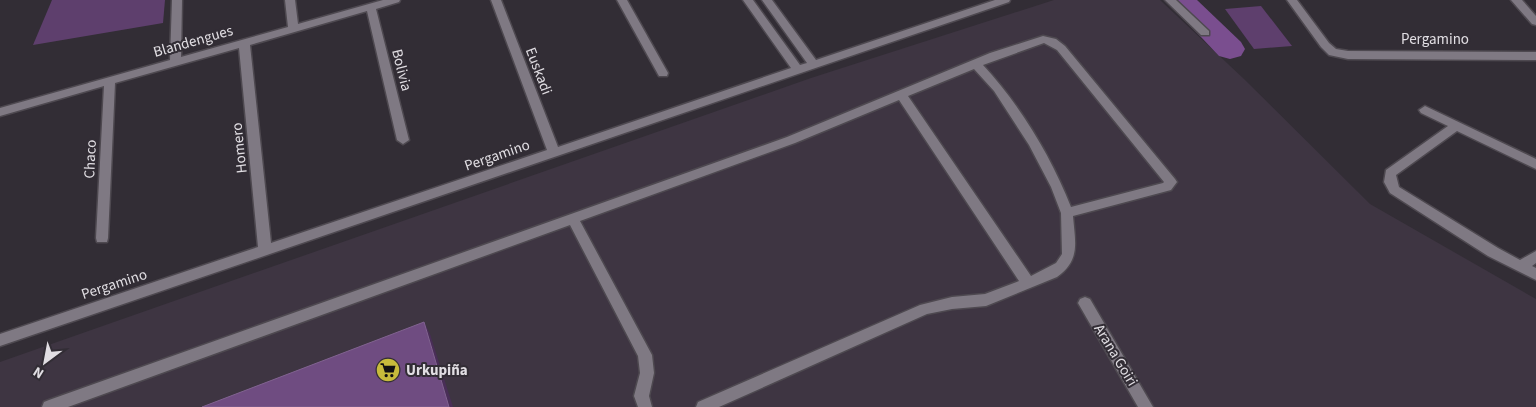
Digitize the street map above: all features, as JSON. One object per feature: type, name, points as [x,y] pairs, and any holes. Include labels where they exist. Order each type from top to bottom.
[{"type":"street","points":[[176,62],[177,0]]},
{"type":"street","points":[[290,0],[293,28]]},
{"type":"street","name":"Blandengues","points":[[0,112],[396,0]]},
{"type":"street","name":"Euskadi","points":[[496,0],[554,152]]},
{"type":"street","points":[[622,0],[663,73]]},
{"type":"street","points":[[748,0],[797,69]]},
{"type":"street","points":[[767,0],[813,63]]},
{"type":"street","name":"Pergamino","points":[[0,340],[813,63],[1005,0]]},
{"type":"street","points":[[1170,0],[1205,32]]},
{"type":"street","name":"Pergamino","points":[[1292,0],[1325,45],[1333,52],[1348,54],[1536,56]]},
{"type":"street","points":[[1516,0],[1536,22]]},
{"type":"street","name":"Bolivia","points":[[371,7],[403,140]]},
{"type":"street","points":[[49,407],[791,140],[976,64],[1043,39],[1052,41],[1061,48],[1171,182],[1167,187],[1066,213]]},
{"type":"street","name":"Homero","points":[[244,42],[265,251]]},
{"type":"street","points":[[703,407],[925,309],[952,303],[986,300],[1061,267],[1069,255],[1066,213],[1057,187],[1034,143],[998,88],[976,64]]},
{"type":"street","name":"Chaco","points":[[102,238],[110,82]]},
{"type":"street","points":[[902,94],[1028,283]]},
{"type":"street","points":[[1426,110],[1536,164]]},
{"type":"street","points":[[1458,125],[1390,173],[1390,182],[1394,190],[1493,252],[1536,274]]},
{"type":"street","points":[[573,219],[645,355],[646,379],[641,391],[645,407]]},
{"type":"street","points":[[1520,266],[1536,256]]},
{"type":"street","name":"Arana Goiri","points":[[1085,303],[1146,407]]},
{"type":"shaded area","points":[[52,0],[165,0],[163,23],[33,45]]},
{"type":"shaded area","points":[[1054,0],[1160,0],[1245,80],[1370,204],[1536,299],[1536,407],[0,407],[0,362],[811,78]]},
{"type":"shaded area","points":[[1261,6],[1292,46],[1254,49],[1225,9]]},
{"type":"building","name":"Urkupiña","points":[[424,322],[449,407],[202,407]]},
{"type":"waterway","points":[[1180,0],[1230,49]]},
{"type":"place","name":"Urkupiña","points":[[388,370]]}]
